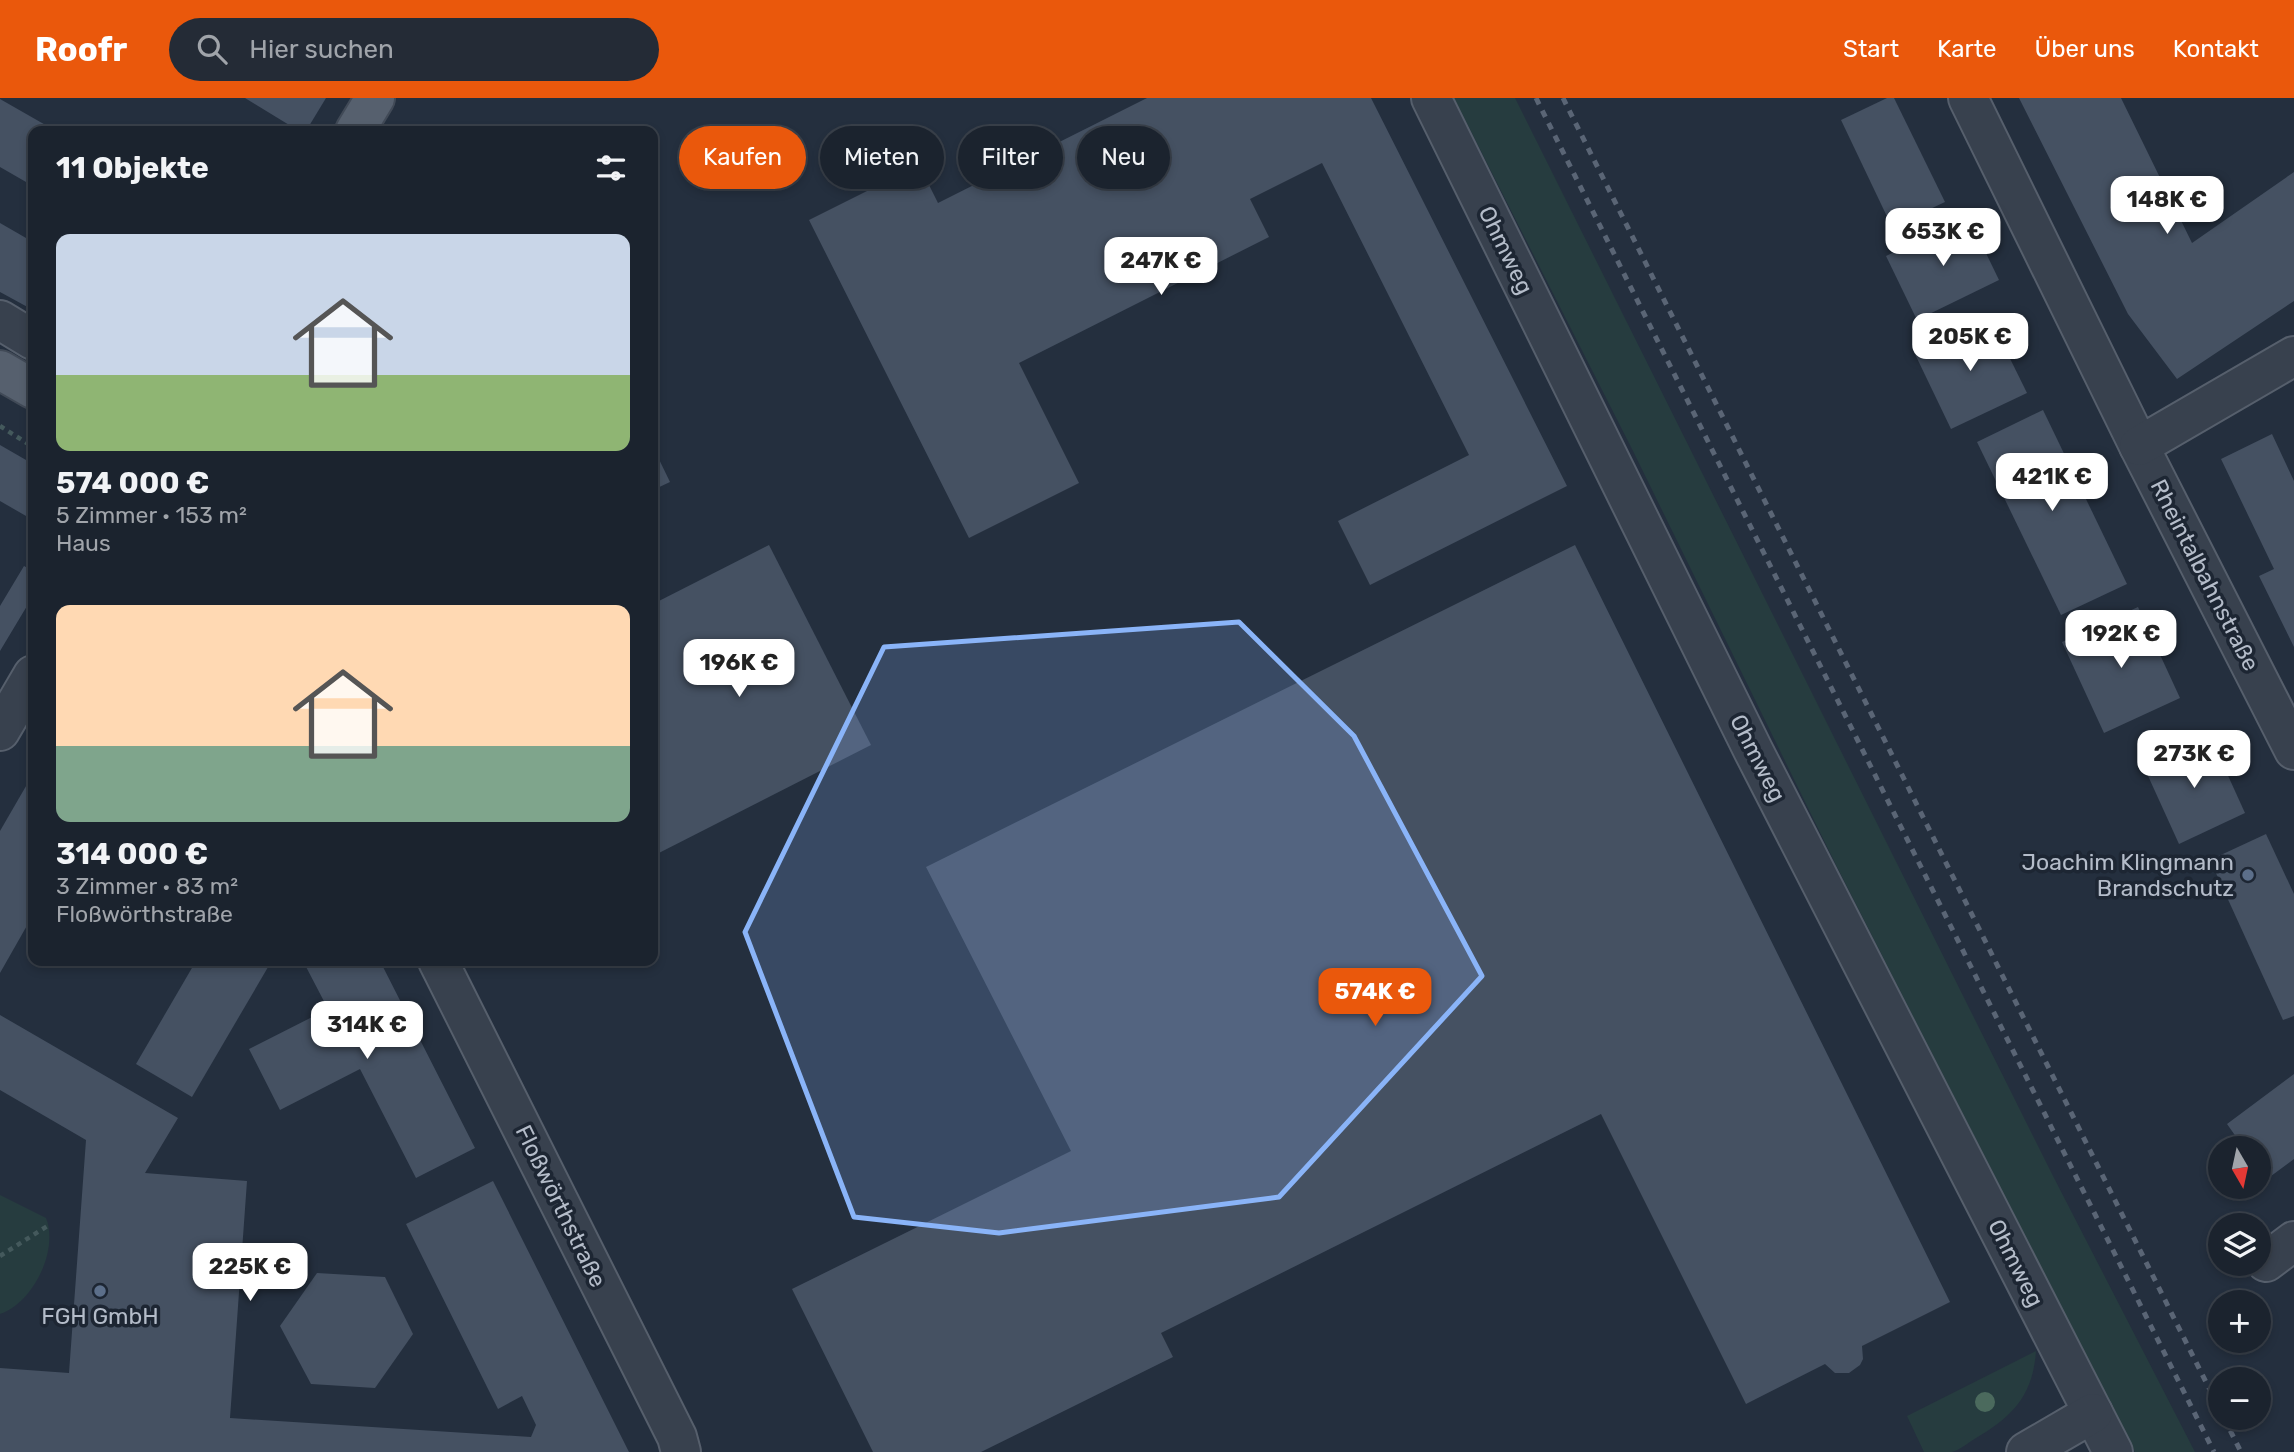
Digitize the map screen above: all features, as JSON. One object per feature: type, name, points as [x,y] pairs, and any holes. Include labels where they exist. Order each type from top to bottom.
[{"type":"main road","points":[[358,126],[374,98]]},
{"type":"main road","points":[[0,370],[28,386]]},
{"type":"street","name":"Ohmweg","points":[[1431,98],[1753,750],[2113,1452]]},
{"type":"street","name":"Rheintalbahnstraße","points":[[1968,98],[2139,446],[2294,750]]},
{"type":"street","points":[[0,320],[28,337]]},
{"type":"street","points":[[2139,446],[2294,356]]},
{"type":"street","points":[[0,731],[28,683]]},
{"type":"street","name":"Floßwörthstraße","points":[[441,966],[677,1437],[681,1452]]},
{"type":"street","points":[[2026,1452],[2093,1413]]},
{"type":"path","points":[[0,426],[28,444]]},
{"type":"path","points":[[0,1256],[49,1225]]},
{"type":"highlighted area","points":[[1239,622],[1354,736],[1482,976],[1279,1197],[999,1233],[854,1217],[745,932],[884,647]]},
{"type":"green space","points":[[1454,98],[1515,98],[2052,1174],[2195,1452],[2135,1452],[1837,867],[1633,451]]},
{"type":"green space","points":[[0,1195],[46,1218],[49,1245],[46,1260],[32,1287],[23,1299],[0,1314]]},
{"type":"green space","points":[[2036,1351],[2031,1380],[2025,1392],[2019,1403],[2001,1421],[1955,1451],[1924,1452],[1907,1416]]},
{"type":"building","points":[[245,98],[326,98],[309,126],[291,126]]},
{"type":"building","points":[[1147,98],[1371,98],[1567,486],[1370,585],[1338,521],[1469,455],[1322,163],[1250,199],[1269,237],[1019,363],[1079,483],[969,538],[809,220],[871,189],[931,189],[938,203],[966,189],[1063,189],[1063,140],[1077,133],[1077,189],[1170,189],[1170,126],[1091,126]]},
{"type":"building","points":[[1887,98],[1894,98],[1945,202],[1892,227],[1841,120]]},
{"type":"building","points":[[2019,98],[2121,98],[2192,243],[2294,172],[2294,301],[2177,379],[2128,314]]},
{"type":"building","points":[[0,99],[47,126],[28,126],[28,183],[0,167]]},
{"type":"building","points":[[1968,216],[1999,280],[1917,320],[1886,256]]},
{"type":"building","points":[[0,223],[28,239],[28,307],[0,292]]},
{"type":"building","points":[[1989,316],[2027,393],[1951,429],[1914,352]]},
{"type":"building","points":[[2043,410],[2127,584],[2061,615],[1977,442]]},
{"type":"building","points":[[2272,434],[2294,481],[2294,647],[2259,576],[2274,569],[2221,459]]},
{"type":"building","points":[[0,445],[28,461],[28,517],[0,501]]},
{"type":"building","points":[[658,457],[670,482],[658,488]]},
{"type":"building","points":[[769,545],[871,745],[658,853],[658,601]]},
{"type":"building","points":[[1575,545],[1950,1302],[1862,1346],[1863,1359],[1860,1365],[1849,1373],[1835,1373],[1825,1364],[1746,1404],[1601,1114],[1161,1333],[1173,1357],[981,1452],[873,1452],[792,1289],[1071,1151],[926,867]]},
{"type":"building","points":[[24,566],[28,568],[28,604],[0,651],[0,606]]},
{"type":"building","points":[[2138,607],[2180,698],[2104,733],[2062,642]]},
{"type":"building","points":[[2210,736],[2245,813],[2179,844],[2144,767]]},
{"type":"building","points":[[28,783],[28,924],[0,973],[0,831]]},
{"type":"building","points":[[2266,834],[2294,894],[2294,1016],[2283,1020],[2210,860]]},
{"type":"building","points":[[193,966],[269,966],[192,1097],[136,1064]]},
{"type":"building","points":[[306,966],[383,966],[475,1148],[416,1178],[360,1069],[280,1110],[249,1049],[328,1009]]},
{"type":"building","points":[[0,1015],[178,1118],[145,1173],[247,1181],[230,1418],[531,1437],[536,1425],[522,1396],[498,1409],[406,1224],[493,1181],[629,1452],[0,1452],[0,1368],[69,1373],[86,1140],[0,1090]]},
{"type":"building","points":[[2294,1074],[2294,1159],[2272,1175],[2272,1136],[2236,1136],[2227,1124]]},
{"type":"building","points":[[317,1273],[385,1277],[413,1334],[375,1388],[311,1384],[280,1326]]},
{"type":"railway","points":[[1536,98],[2214,1452]]},
{"type":"railway","points":[[1563,98],[2208,1386]]},
{"type":"railway","points":[[2230,1430],[2241,1452]]},
{"type":"place","name":"Joachim Klingmann Brandschutz","points":[[2248,875]]},
{"type":"place","name":"FGH GmbH","points":[[100,1291]]}]
